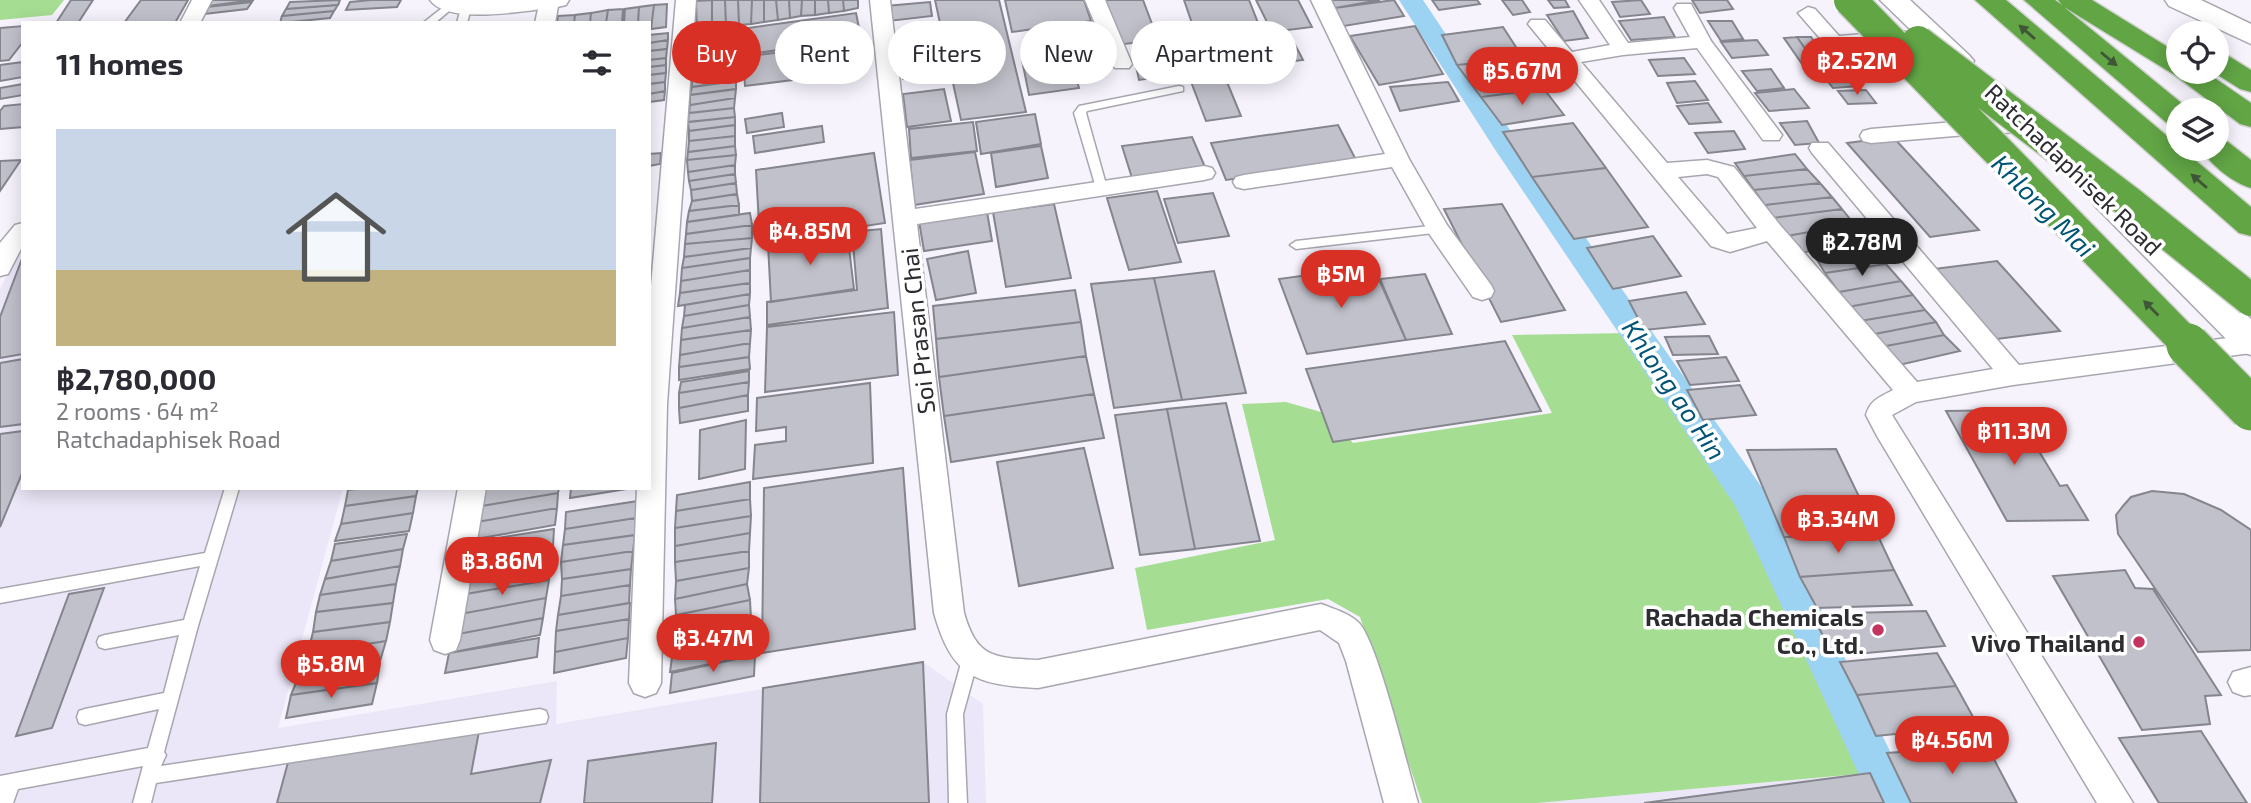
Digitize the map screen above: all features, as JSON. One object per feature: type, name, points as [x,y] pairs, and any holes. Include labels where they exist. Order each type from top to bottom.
[{"type":"highway","points":[[1850,0],[2251,409]]},
{"type":"highway","points":[[1865,0],[1992,100],[2130,203],[2251,300]]},
{"type":"highway","points":[[1989,0],[2251,225]]},
{"type":"highway","points":[[2038,0],[2166,106]]},
{"type":"highway","points":[[2072,0],[2166,59]]},
{"type":"highway","points":[[2098,0],[2166,50]]},
{"type":"highway","points":[[2151,18],[2166,28]]},
{"type":"highway","points":[[2229,69],[2251,83]]},
{"type":"highway","points":[[2204,84],[2251,115]]},
{"type":"highway","points":[[2211,84],[2251,115]]},
{"type":"highway","points":[[2229,159],[2251,177]]},
{"type":"main road","name":"Ratchadaphisek Road","points":[[1894,0],[1929,35],[2034,127],[2251,342]]},
{"type":"main road","points":[[2179,0],[2251,35]]},
{"type":"street","points":[[191,21],[202,0]]},
{"type":"street","points":[[455,9],[556,0]]},
{"type":"street","points":[[645,682],[654,404],[686,0]]},
{"type":"street","name":"Soi Prasan Chai","points":[[880,0],[950,613],[957,642],[971,656]]},
{"type":"street","points":[[1096,0],[1122,64]]},
{"type":"street","points":[[1321,0],[1398,159],[1438,229],[1482,291]]},
{"type":"street","points":[[1589,0],[1623,49]]},
{"type":"street","points":[[545,21],[549,1]]},
{"type":"street","points":[[1684,8],[1702,42],[1771,135]]},
{"type":"street","points":[[1808,13],[1832,40],[1850,42],[1929,35]]},
{"type":"street","points":[[1538,24],[1724,243],[1730,244],[1772,231]]},
{"type":"street","points":[[1566,59],[1623,49],[1702,42]]},
{"type":"street","points":[[1871,136],[1990,126],[2034,127]]},
{"type":"street","points":[[1820,148],[2012,375]]},
{"type":"street","points":[[1244,181],[1398,159]]},
{"type":"street","points":[[1661,171],[1707,167],[1726,172],[1772,231],[1912,393]]},
{"type":"street","points":[[905,218],[1205,173]]},
{"type":"street","points":[[0,268],[12,242],[21,232]]},
{"type":"street","points":[[2116,803],[1882,421],[1879,415],[1881,408],[1912,393],[2012,375],[2251,342]]},
{"type":"street","points":[[445,640],[472,490]]},
{"type":"street","points":[[971,656],[976,662],[1004,673],[1038,674],[1321,617],[1340,625],[1351,635],[1361,661],[1401,803]]},
{"type":"lane","points":[[432,21],[455,9]]},
{"type":"lane","points":[[1101,188],[1080,113],[1083,108],[1179,89]]},
{"type":"lane","points":[[1296,245],[1438,229]]},
{"type":"lane","points":[[142,803],[190,626],[231,490]]},
{"type":"lane","points":[[0,596],[211,558]]},
{"type":"lane","points":[[105,642],[190,626]]},
{"type":"lane","points":[[958,803],[955,714],[971,656]]},
{"type":"lane","points":[[85,717],[170,699]]},
{"type":"lane","points":[[150,776],[540,717]]},
{"type":"lane","points":[[4,803],[6,783],[157,755]]},
{"type":"shaded area","points":[[21,247],[21,490],[342,490],[278,728],[557,681],[556,724],[923,662],[983,704],[986,803],[0,803],[0,289]]},
{"type":"shaded area","points":[[1870,773],[1884,803],[1537,803]]},
{"type":"green space","points":[[0,0],[64,0],[52,15],[0,20]]},
{"type":"green space","points":[[1629,333],[1753,518],[1870,773],[1537,803],[1422,803],[1360,617],[1328,599],[1147,630],[1135,568],[1275,540],[1242,404],[1286,402],[1328,414],[1353,443],[1552,413],[1512,335]]},
{"type":"building","points":[[71,0],[93,0],[79,21],[57,21]]},
{"type":"building","points":[[141,0],[188,0],[176,21],[125,21]]},
{"type":"building","points":[[211,0],[254,0],[208,6]]},
{"type":"building","points":[[340,0],[338,5],[286,9],[290,2]]},
{"type":"building","points":[[401,0],[397,7],[346,10],[350,2]]},
{"type":"building","points":[[712,0],[725,0],[726,21],[712,21]]},
{"type":"building","points":[[712,0],[712,21],[697,21],[696,1]]},
{"type":"building","points":[[725,0],[738,0],[739,21],[726,21]]},
{"type":"building","points":[[738,0],[752,0],[751,21],[739,21]]},
{"type":"building","points":[[752,0],[764,0],[764,22],[751,21]]},
{"type":"building","points":[[764,0],[776,0],[778,20],[764,22]]},
{"type":"building","points":[[776,0],[789,0],[790,18],[778,20]]},
{"type":"building","points":[[789,0],[802,0],[801,16],[790,18]]},
{"type":"building","points":[[802,0],[815,0],[815,15],[801,16]]},
{"type":"building","points":[[815,0],[828,0],[829,13],[815,15]]},
{"type":"building","points":[[828,0],[843,0],[844,11],[829,13]]},
{"type":"building","points":[[843,0],[858,0],[858,8],[844,11]]},
{"type":"building","points":[[935,0],[999,0],[1004,21],[940,21]]},
{"type":"building","points":[[1005,0],[1084,0],[1091,21],[1020,21],[1020,31],[1012,32]]},
{"type":"building","points":[[1100,0],[1143,0],[1151,21],[1131,21],[1131,43],[1117,45],[1117,21],[1107,21]]},
{"type":"building","points":[[1184,0],[1249,0],[1257,21],[1191,21]]},
{"type":"building","points":[[1256,0],[1298,0],[1312,27],[1297,29],[1297,21],[1266,21]]},
{"type":"building","points":[[1330,0],[1380,0],[1335,8]]},
{"type":"building","points":[[1394,0],[1404,16],[1344,26],[1335,8]]},
{"type":"building","points":[[1432,0],[1477,0],[1480,4],[1439,10]]},
{"type":"building","points":[[1502,0],[1522,0],[1530,12],[1513,15]]},
{"type":"building","points":[[1548,0],[1565,0],[1569,7],[1554,8]]},
{"type":"building","points":[[1641,0],[1650,14],[1620,17],[1612,2]]},
{"type":"building","points":[[1692,0],[1727,0],[1733,9],[1700,13]]},
{"type":"building","points":[[252,2],[247,9],[204,14],[207,7]]},
{"type":"building","points":[[930,2],[932,16],[889,21],[886,6]]},
{"type":"building","points":[[667,4],[666,27],[651,29],[654,5]]},
{"type":"building","points":[[338,5],[334,11],[282,16],[286,9]]},
{"type":"building","points":[[654,5],[651,29],[651,21],[638,21],[639,7]]},
{"type":"building","points":[[639,7],[638,21],[624,21],[625,9]]},
{"type":"building","points":[[623,9],[622,21],[606,21],[608,10]]},
{"type":"building","points":[[608,10],[606,21],[590,21],[591,13]]},
{"type":"building","points":[[334,11],[330,18],[300,21],[281,21],[282,16]]},
{"type":"building","points":[[1573,11],[1588,38],[1564,41],[1547,15]]},
{"type":"building","points":[[591,13],[590,21],[574,21],[575,15]]},
{"type":"building","points":[[856,13],[858,21],[798,21]]},
{"type":"building","points":[[575,15],[574,21],[557,21],[558,16]]},
{"type":"building","points":[[1664,17],[1675,37],[1631,40],[1619,21]]},
{"type":"building","points":[[1708,21],[1732,21],[1743,39],[1721,41]]},
{"type":"building","points":[[775,24],[775,50],[761,53],[761,26]]},
{"type":"building","points":[[21,26],[21,45],[9,60],[0,61],[0,28]]},
{"type":"building","points":[[1415,26],[1443,74],[1379,85],[1350,36]]},
{"type":"building","points":[[1503,27],[1523,58],[1457,65],[1442,35]]},
{"type":"building","points":[[1006,29],[1026,112],[961,120],[953,84],[1006,84]]},
{"type":"building","points":[[668,33],[668,40],[651,43],[651,35]]},
{"type":"building","points":[[1797,37],[1811,37],[1837,73],[1823,74]]},
{"type":"building","points":[[1797,37],[1823,74],[1809,74],[1784,38]]},
{"type":"building","points":[[668,40],[667,49],[651,51],[651,43]]},
{"type":"building","points":[[1757,40],[1768,55],[1732,58],[1721,42]]},
{"type":"building","points":[[667,49],[666,58],[651,60],[651,51]]},
{"type":"building","points":[[1297,49],[1303,60],[1297,61]]},
{"type":"building","points":[[775,53],[775,82],[761,84],[761,55]]},
{"type":"building","points":[[666,58],[666,65],[651,67],[651,60]]},
{"type":"building","points":[[1523,58],[1544,89],[1481,97],[1457,65]]},
{"type":"building","points":[[1684,58],[1695,74],[1658,76],[1649,60]]},
{"type":"building","points":[[21,62],[21,77],[0,81],[0,65]]},
{"type":"building","points":[[666,65],[666,73],[651,75],[651,67]]},
{"type":"building","points":[[1771,69],[1784,88],[1757,91],[1742,71]]},
{"type":"building","points":[[666,73],[665,82],[651,84],[651,75]]},
{"type":"building","points":[[1851,73],[1861,86],[1833,88],[1823,75]]},
{"type":"building","points":[[1695,81],[1708,100],[1677,103],[1667,83]]},
{"type":"building","points":[[665,82],[665,91],[651,94],[651,84]]},
{"type":"building","points":[[1448,82],[1459,101],[1400,111],[1390,87]]},
{"type":"building","points":[[21,84],[21,95],[0,99],[0,88]]},
{"type":"building","points":[[692,84],[714,84],[692,87]]},
{"type":"building","points":[[736,84],[736,89],[690,95],[692,87]]},
{"type":"building","points":[[1027,84],[1078,84],[1079,88],[1029,95]]},
{"type":"building","points":[[1192,84],[1228,84],[1241,116],[1206,121]]},
{"type":"building","points":[[736,89],[735,98],[690,105],[690,95]]},
{"type":"building","points":[[944,89],[951,121],[907,127],[903,94]]},
{"type":"building","points":[[1544,89],[1564,115],[1502,125],[1481,97]]},
{"type":"building","points":[[1794,89],[1809,108],[1769,111],[1755,93]]},
{"type":"building","points":[[1866,90],[1876,103],[1848,104],[1838,91]]},
{"type":"building","points":[[665,91],[664,100],[651,102],[651,94]]},
{"type":"building","points":[[735,98],[734,108],[689,113],[690,105]]},
{"type":"building","points":[[1708,103],[1721,122],[1689,124],[1677,106]]},
{"type":"building","points":[[21,104],[21,127],[0,129],[0,111],[4,106]]},
{"type":"building","points":[[734,108],[735,117],[688,122],[689,113]]},
{"type":"building","points":[[782,113],[784,127],[747,133],[745,119]]},
{"type":"building","points":[[1035,114],[1041,144],[981,154],[976,122]]},
{"type":"building","points":[[735,117],[735,125],[689,131],[688,122]]},
{"type":"building","points":[[1807,121],[1819,143],[1795,145],[1780,123]]},
{"type":"building","points":[[973,122],[977,151],[911,158],[909,129]]},
{"type":"building","points":[[1573,123],[1606,168],[1532,177],[1503,132]]},
{"type":"building","points":[[735,125],[735,136],[689,141],[689,131]]},
{"type":"building","points":[[1338,125],[1357,162],[1226,180],[1211,143]]},
{"type":"building","points":[[822,126],[824,142],[755,153],[753,136]]},
{"type":"building","points":[[1734,131],[1745,149],[1708,153],[1695,133]]},
{"type":"building","points":[[735,136],[735,146],[688,152],[689,141]]},
{"type":"building","points":[[1192,137],[1205,167],[1132,178],[1122,146]]},
{"type":"building","points":[[1893,137],[1979,230],[1930,237],[1847,143]]},
{"type":"building","points":[[735,146],[736,155],[687,160],[688,152]]},
{"type":"building","points":[[1041,146],[1048,178],[996,187],[991,153]]},
{"type":"building","points":[[975,152],[984,194],[914,205],[910,160]]},
{"type":"building","points":[[661,153],[660,164],[651,166],[651,154]]},
{"type":"building","points":[[874,153],[885,223],[760,242],[756,170]]},
{"type":"building","points":[[1795,154],[1807,169],[1744,176],[1735,163]]},
{"type":"building","points":[[736,155],[735,165],[688,172],[687,160]]},
{"type":"building","points":[[21,160],[0,191],[0,161]]},
{"type":"building","points":[[735,165],[735,174],[689,181],[688,172]]},
{"type":"building","points":[[1606,168],[1648,227],[1574,239],[1532,177]]},
{"type":"building","points":[[1807,169],[1820,183],[1754,190],[1744,176]]},
{"type":"building","points":[[735,174],[736,183],[691,190],[689,181]]},
{"type":"building","points":[[736,183],[737,194],[692,201],[691,190]]},
{"type":"building","points":[[1820,183],[1832,197],[1765,205],[1754,190]]},
{"type":"building","points":[[1157,191],[1181,262],[1129,270],[1107,198]]},
{"type":"building","points":[[1213,193],[1229,236],[1178,243],[1164,199]]},
{"type":"building","points":[[737,194],[739,205],[689,211],[692,201]]},
{"type":"building","points":[[1832,197],[1842,209],[1773,218],[1765,205]]},
{"type":"building","points":[[1054,204],[1071,278],[1006,287],[993,212]]},
{"type":"building","points":[[1502,204],[1565,310],[1501,322],[1444,209]]},
{"type":"building","points":[[739,205],[739,215],[687,222],[689,211]]},
{"type":"building","points":[[1842,209],[1854,224],[1787,236],[1773,218]]},
{"type":"building","points":[[987,212],[992,241],[924,251],[919,221]]},
{"type":"building","points":[[750,213],[752,225],[686,234],[687,222]]},
{"type":"building","points":[[1854,224],[1866,238],[1802,253],[1787,236]]},
{"type":"building","points":[[752,225],[752,238],[685,244],[686,234]]},
{"type":"building","points":[[881,229],[888,308],[767,325],[767,302],[857,290],[852,232]]},
{"type":"building","points":[[847,232],[854,289],[771,302],[768,244]]},
{"type":"building","points":[[1653,236],[1681,276],[1613,289],[1587,248]]},
{"type":"building","points":[[752,238],[751,248],[684,257],[685,244]]},
{"type":"building","points":[[751,248],[750,258],[682,268],[684,257]]},
{"type":"building","points":[[1873,250],[1886,264],[1825,273],[1816,258]]},
{"type":"building","points":[[968,251],[976,293],[936,300],[927,259]]},
{"type":"building","points":[[750,258],[750,270],[681,281],[682,268]]},
{"type":"building","points":[[21,261],[21,354],[0,358],[0,317]]},
{"type":"building","points":[[1997,261],[2060,331],[1989,340],[1934,269]]},
{"type":"building","points":[[1886,264],[1901,281],[1839,292],[1825,273]]},
{"type":"building","points":[[1373,266],[1406,340],[1307,354],[1279,279]]},
{"type":"building","points":[[750,270],[750,283],[680,293],[681,281]]},
{"type":"building","points":[[1214,271],[1246,393],[1182,400],[1154,278]]},
{"type":"building","points":[[1425,274],[1452,334],[1406,340],[1380,279]]},
{"type":"building","points":[[1154,278],[1182,400],[1114,408],[1091,284]]},
{"type":"building","points":[[1901,281],[1913,295],[1848,307],[1839,292]]},
{"type":"building","points":[[750,283],[750,294],[678,306],[680,293]]},
{"type":"building","points":[[1075,290],[1081,322],[936,339],[933,306]]},
{"type":"building","points":[[1686,292],[1705,324],[1644,330],[1629,301]]},
{"type":"building","points":[[750,294],[749,305],[684,316],[685,305]]},
{"type":"building","points":[[1913,295],[1925,310],[1860,321],[1848,307]]},
{"type":"building","points":[[749,305],[750,317],[682,328],[684,316]]},
{"type":"building","points":[[1925,310],[1936,322],[1870,335],[1860,321]]},
{"type":"building","points":[[894,312],[898,375],[765,392],[767,327]]},
{"type":"building","points":[[750,317],[751,330],[681,340],[682,328]]},
{"type":"building","points":[[1081,322],[1086,356],[939,377],[936,339]]},
{"type":"building","points":[[1936,322],[1944,335],[1881,347],[1870,335]]},
{"type":"building","points":[[751,330],[750,343],[680,355],[681,340]]},
{"type":"building","points":[[1944,335],[1960,351],[1895,366],[1881,347]]},
{"type":"building","points":[[1709,336],[1718,354],[1673,355],[1665,337]]},
{"type":"building","points":[[1505,341],[1541,411],[1333,442],[1306,369]]},
{"type":"building","points":[[750,343],[749,357],[679,367],[680,355]]},
{"type":"building","points":[[1086,356],[1094,394],[944,416],[939,377]]},
{"type":"building","points":[[749,357],[750,369],[679,380],[679,367]]},
{"type":"building","points":[[1726,357],[1739,381],[1690,385],[1677,361]]},
{"type":"building","points":[[21,359],[21,424],[0,427],[0,363]]},
{"type":"building","points":[[749,371],[749,382],[679,393],[681,382]]},
{"type":"building","points":[[749,382],[748,395],[679,408],[679,393]]},
{"type":"building","points":[[870,383],[873,463],[753,479],[755,445],[786,441],[786,427],[756,431],[757,398]]},
{"type":"building","points":[[1740,385],[1756,415],[1703,420],[1687,390]]},
{"type":"building","points":[[1094,394],[1104,438],[951,462],[944,416]]},
{"type":"building","points":[[748,395],[748,411],[680,423],[679,408]]},
{"type":"building","points":[[1226,403],[1260,541],[1195,549],[1167,409]]},
{"type":"building","points":[[1167,409],[1195,549],[1140,555],[1115,415]]},
{"type":"building","points":[[2014,410],[2060,486],[2067,485],[2088,520],[2007,521],[1946,411]]},
{"type":"building","points":[[746,420],[745,469],[699,479],[700,430]]},
{"type":"building","points":[[21,431],[21,476],[0,527],[0,434]]},
{"type":"building","points":[[1084,448],[1113,568],[1019,586],[997,462]]},
{"type":"building","points":[[1836,449],[1878,536],[1784,537],[1747,450]]},
{"type":"building","points":[[903,468],[915,629],[762,653],[764,488]]},
{"type":"building","points":[[750,482],[750,499],[676,511],[677,495]]},
{"type":"building","points":[[348,490],[418,490],[416,496],[345,506]]},
{"type":"building","points":[[480,490],[559,490],[558,493],[476,507]]},
{"type":"building","points":[[571,490],[620,490],[570,498]]},
{"type":"building","points":[[2152,491],[2184,494],[2221,510],[2251,530],[2251,650],[2198,652],[2118,534],[2116,515],[2123,506],[2131,497]]},
{"type":"building","points":[[558,493],[557,508],[471,523],[476,507]]},
{"type":"building","points":[[416,496],[413,513],[341,524],[345,506]]},
{"type":"building","points":[[750,499],[751,516],[675,528],[676,511]]},
{"type":"building","points":[[638,501],[636,518],[565,529],[566,512]]},
{"type":"building","points":[[557,508],[555,525],[470,540],[471,523]]},
{"type":"building","points":[[413,513],[409,531],[335,541],[341,524]]},
{"type":"building","points":[[751,516],[750,533],[675,546],[675,528]]},
{"type":"building","points":[[636,518],[635,535],[563,545],[565,529]]},
{"type":"building","points":[[554,529],[553,546],[470,559],[471,542]]},
{"type":"building","points":[[750,533],[749,551],[675,562],[675,546]]},
{"type":"building","points":[[407,534],[403,549],[331,561],[335,544]]},
{"type":"building","points":[[635,535],[633,551],[561,562],[563,545]]},
{"type":"building","points":[[1878,536],[1894,570],[1800,577],[1784,537]]},
{"type":"building","points":[[553,546],[551,562],[464,578],[470,559]]},
{"type":"building","points":[[403,549],[400,566],[325,579],[331,561]]},
{"type":"building","points":[[633,551],[631,569],[562,579],[561,562]]},
{"type":"building","points":[[749,551],[749,568],[676,581],[675,562]]},
{"type":"building","points":[[551,562],[549,580],[460,595],[464,578]]},
{"type":"building","points":[[400,566],[396,584],[320,595],[325,579]]},
{"type":"building","points":[[749,568],[747,584],[675,599],[676,581]]},
{"type":"building","points":[[631,569],[630,585],[561,596],[562,579]]},
{"type":"building","points":[[1894,570],[1912,605],[1817,608],[1800,577]]},
{"type":"building","name":"Vivo Thailand","points":[[2125,570],[2135,588],[2153,589],[2221,695],[2205,696],[2210,724],[2142,730],[2053,576]]},
{"type":"building","points":[[549,580],[546,598],[455,615],[460,595]]},
{"type":"building","points":[[396,584],[393,603],[316,612],[320,595]]},
{"type":"building","points":[[747,584],[750,600],[676,615],[675,599]]},
{"type":"building","points":[[630,585],[629,603],[558,615],[561,596]]},
{"type":"building","points":[[104,588],[52,728],[16,736],[69,594]]},
{"type":"building","points":[[546,598],[543,618],[453,635],[455,615]]},
{"type":"building","points":[[750,600],[751,619],[674,632],[676,615]]},
{"type":"building","points":[[393,603],[390,622],[313,632],[316,612]]},
{"type":"building","points":[[630,603],[629,619],[556,631],[558,615]]},
{"type":"building","name":"Rachada Chemicals Co., Ltd.","points":[[1926,611],[1945,646],[1833,656],[1812,614]]},
{"type":"building","points":[[543,618],[540,635],[449,653],[453,635]]},
{"type":"building","points":[[629,619],[628,638],[555,652],[556,631]]},
{"type":"building","points":[[751,619],[752,636],[673,650],[674,632]]},
{"type":"building","points":[[390,622],[386,641],[308,653],[313,632]]},
{"type":"building","points":[[752,636],[755,655],[670,672],[673,650]]},
{"type":"building","points":[[539,638],[537,657],[445,673],[449,653]]},
{"type":"building","points":[[628,638],[626,658],[554,673],[555,652]]},
{"type":"building","points":[[386,641],[380,661],[300,673],[308,653]]},
{"type":"building","points":[[1937,653],[1956,686],[1857,695],[1840,662]]},
{"type":"building","points":[[755,655],[754,676],[670,693],[672,673]]},
{"type":"building","points":[[380,661],[377,683],[291,695],[300,673]]},
{"type":"building","points":[[923,662],[929,803],[760,803],[763,688]]},
{"type":"building","points":[[377,683],[372,704],[286,718],[291,695]]},
{"type":"building","points":[[1956,686],[1978,726],[1876,736],[1857,695]]},
{"type":"building","points":[[480,726],[471,774],[551,760],[540,803],[277,803],[290,755]]},
{"type":"building","points":[[2201,731],[2247,803],[2159,803],[2119,738]]},
{"type":"building","points":[[716,743],[712,803],[584,803],[588,761]]},
{"type":"building","points":[[1987,746],[2017,803],[1911,803],[1887,753]]},
{"type":"building","points":[[1870,773],[1884,803],[1644,803]]},
{"type":"waterway","name":"Khlong ao Hin","points":[[1411,0],[1506,145],[1750,499],[1894,803]]},
{"type":"place","name":"Rachada Chemicals Co., Ltd.","points":[[1878,630]]},
{"type":"place","name":"Vivo Thailand","points":[[2139,642]]},
{"type":"water label","name":"Khlong Mai","points":[[2044,205]]}]
